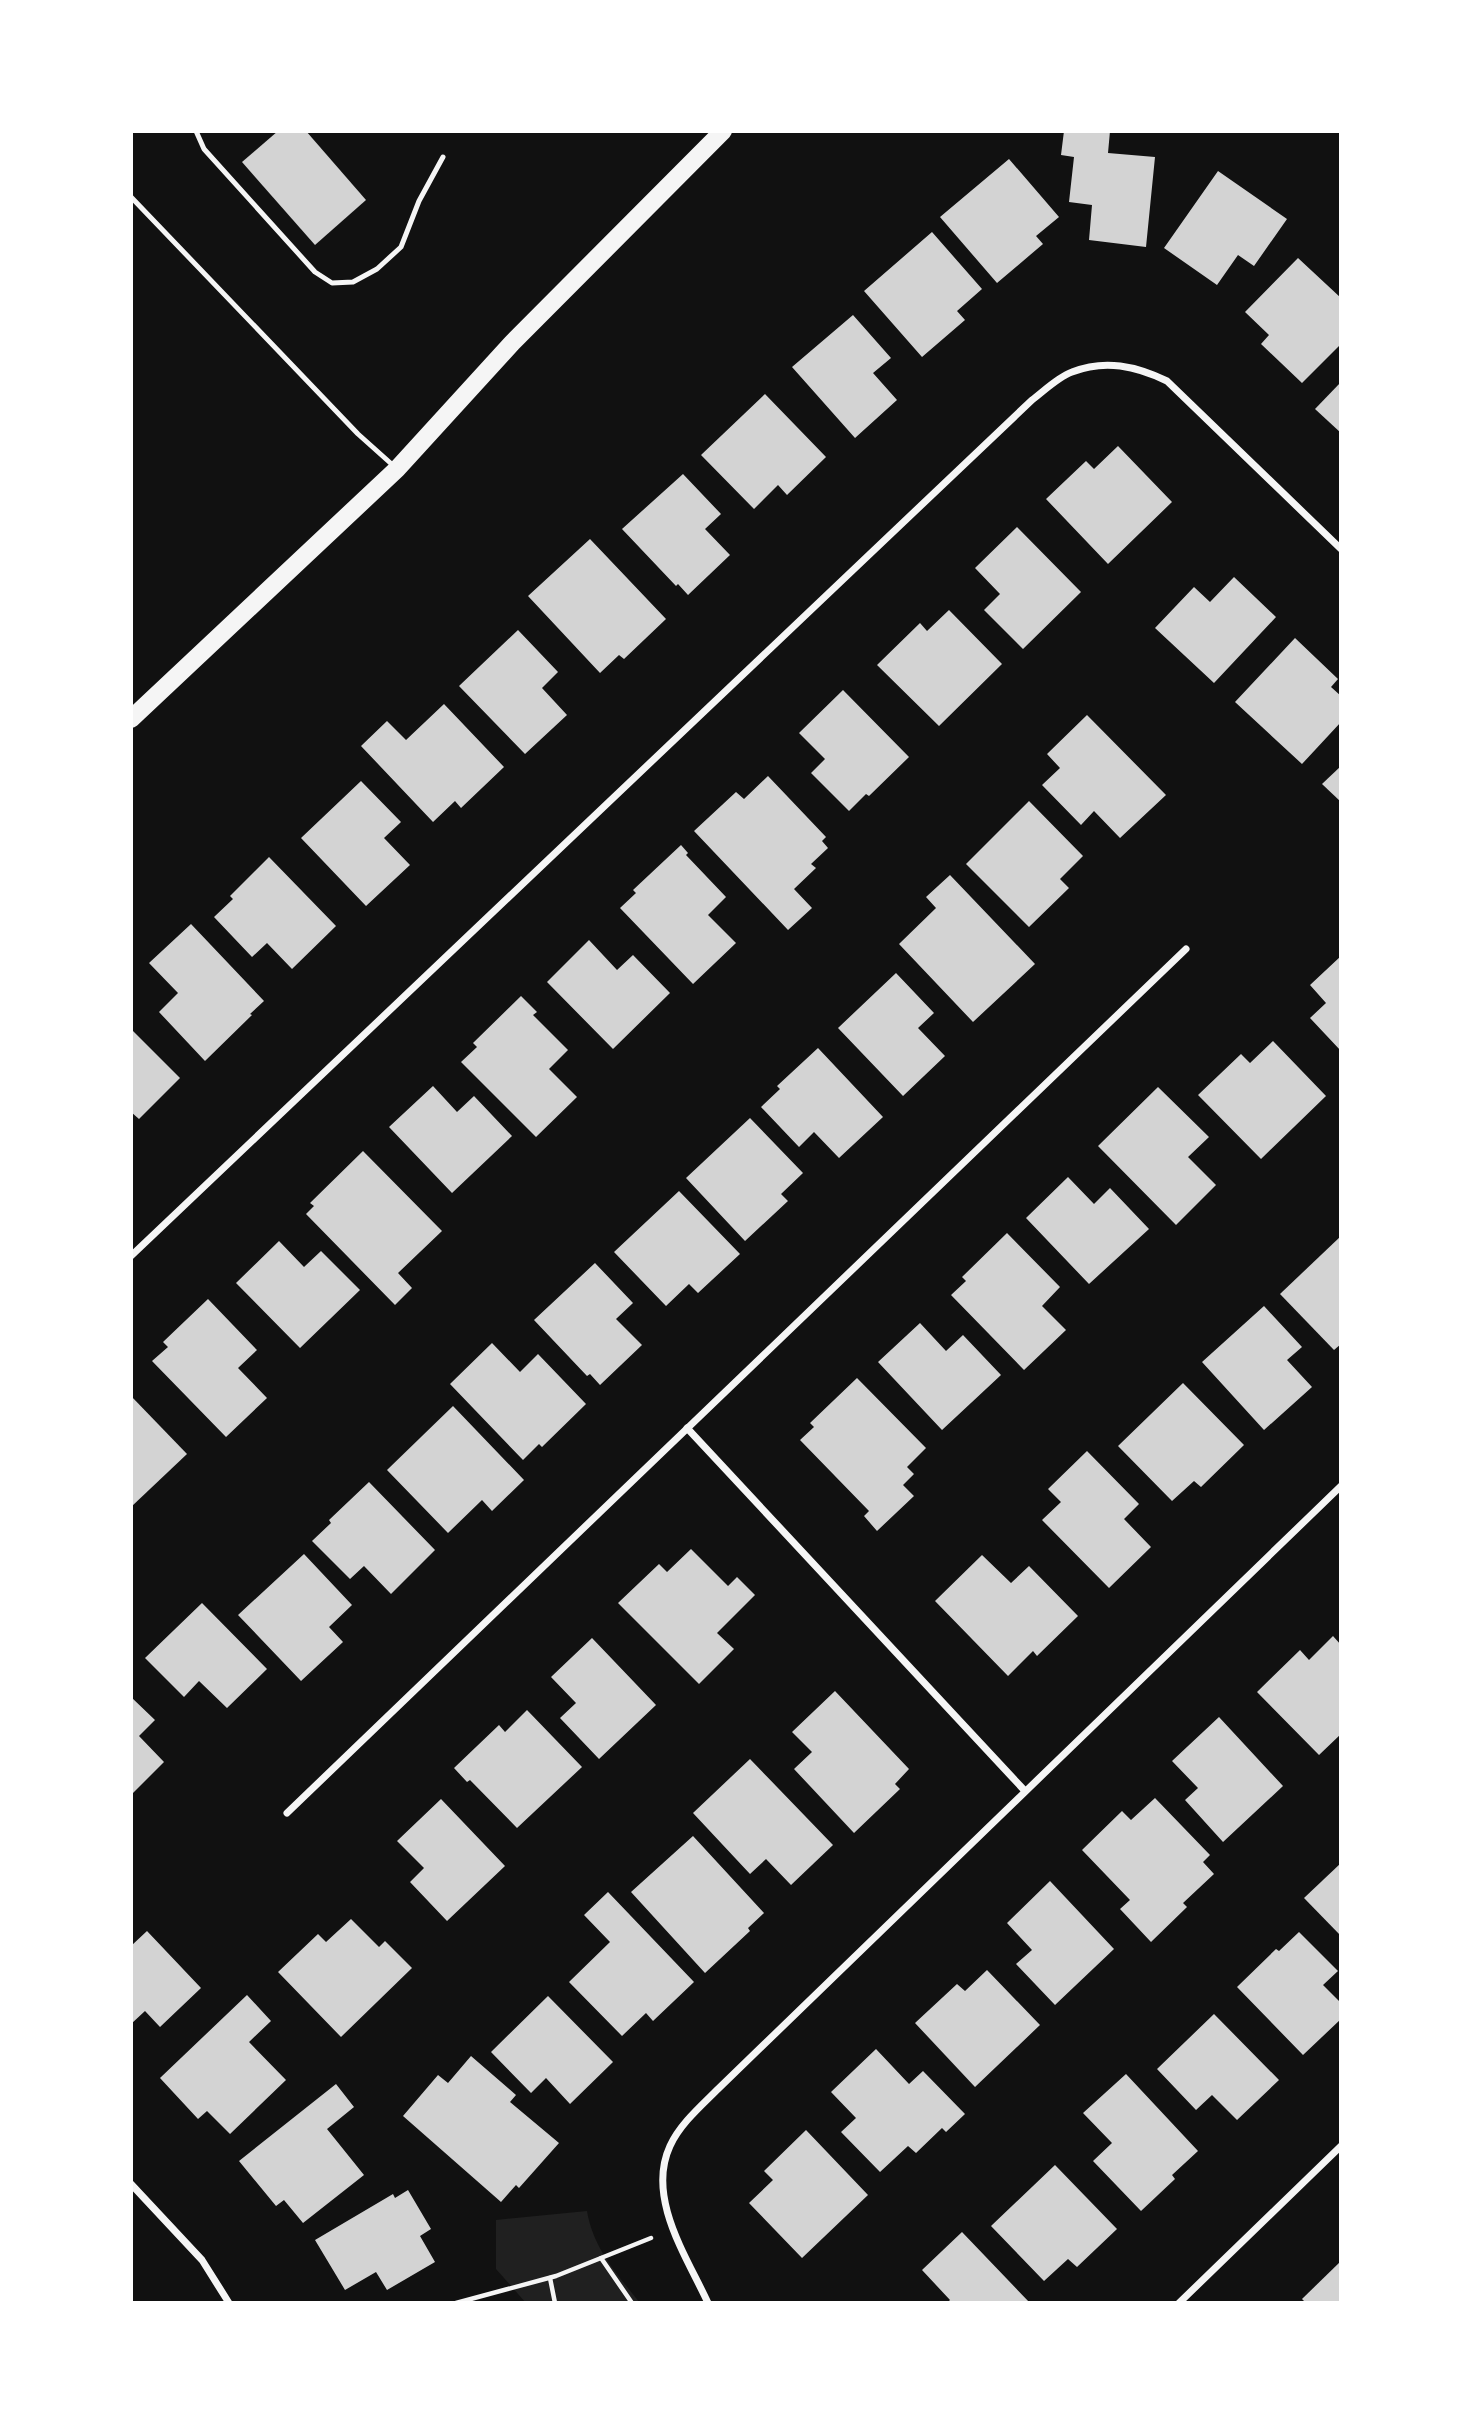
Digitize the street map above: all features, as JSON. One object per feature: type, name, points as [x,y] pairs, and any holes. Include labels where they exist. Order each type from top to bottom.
[{"type":"main road","points":[[131,719],[397,469],[512,343],[723,131]]},
{"type":"street","points":[[131,1256],[1032,400],[1070,372],[1106,364],[1147,372],[1167,381],[1341,549]]},
{"type":"street","points":[[287,1813],[1186,949]]},
{"type":"street","points":[[687,1428],[1025,1791]]},
{"type":"street","points":[[708,2303],[674,2229],[663,2191],[663,2167],[670,2146],[686,2123],[728,2079],[1341,1486]]},
{"type":"street","points":[[1179,2303],[1341,2146]]},
{"type":"street","points":[[131,2184],[202,2260],[229,2303]]},
{"type":"lane","points":[[196,131],[204,149],[315,272],[332,283],[353,282],[377,269],[401,247],[419,201],[443,157]]},
{"type":"lane","points":[[131,197],[358,434],[397,469]]},
{"type":"path","points":[[456,2303],[550,2278],[674,2229]]},
{"type":"path","points":[[601,2258],[632,2303]]},
{"type":"path","points":[[550,2278],[555,2303]]},
{"type":"shaded area","points":[[587,2211],[600,2249],[640,2303],[526,2303],[496,2269],[496,2220]]},
{"type":"building","points":[[278,131],[306,131],[366,200],[315,245],[242,162]]},
{"type":"building","points":[[1064,131],[1110,131],[1108,153],[1155,157],[1146,247],[1089,240],[1092,205],[1069,202],[1074,157],[1061,155]]},
{"type":"building","points":[[1009,159],[1059,217],[1036,236],[1043,244],[997,283],[940,217]]},
{"type":"building","points":[[1218,171],[1287,219],[1254,266],[1238,255],[1217,285],[1164,248]]},
{"type":"building","points":[[932,232],[982,289],[957,311],[965,320],[922,357],[864,291]]},
{"type":"building","points":[[1298,258],[1341,298],[1341,344],[1302,383],[1261,344],[1269,335],[1245,312]]},
{"type":"building","points":[[853,315],[891,358],[873,373],[897,400],[855,438],[792,367]]},
{"type":"building","points":[[1341,382],[1341,433],[1315,409]]},
{"type":"building","points":[[765,394],[826,457],[787,495],[778,485],[754,509],[701,455]]},
{"type":"building","points":[[1118,446],[1172,502],[1108,564],[1046,499],[1086,461],[1094,469]]},
{"type":"building","points":[[683,474],[721,514],[705,529],[730,555],[688,595],[678,584],[676,586],[622,529]]},
{"type":"building","points":[[1017,527],[1081,592],[1023,649],[984,610],[1000,594],[975,568]]},
{"type":"building","points":[[590,539],[666,619],[624,659],[619,655],[600,673],[528,596]]},
{"type":"building","points":[[1234,577],[1276,617],[1214,683],[1155,628],[1194,587],[1210,602]]},
{"type":"building","points":[[949,610],[1002,664],[939,726],[877,665],[920,623],[927,631]]},
{"type":"building","points":[[518,630],[558,672],[542,688],[567,715],[525,754],[459,686]]},
{"type":"building","points":[[1295,638],[1338,679],[1331,687],[1341,696],[1341,722],[1302,764],[1235,702]]},
{"type":"building","points":[[843,690],[909,757],[869,796],[866,794],[849,811],[811,773],[825,759],[799,733]]},
{"type":"building","points":[[444,704],[504,767],[461,808],[455,801],[433,822],[361,746],[387,721],[406,740]]},
{"type":"building","points":[[1087,715],[1166,795],[1120,838],[1094,811],[1081,825],[1042,785],[1060,768],[1047,754]]},
{"type":"building","points":[[1341,766],[1341,802],[1322,784]]},
{"type":"building","points":[[768,776],[826,837],[822,841],[828,848],[811,864],[816,868],[794,889],[812,908],[788,930],[694,831],[736,792],[744,799]]},
{"type":"building","points":[[361,781],[401,822],[384,838],[410,865],[366,906],[301,838]]},
{"type":"building","points":[[1029,801],[1083,856],[1060,879],[1069,888],[1029,927],[966,864]]},
{"type":"building","points":[[681,845],[688,853],[686,855],[726,897],[708,915],[736,943],[693,984],[620,908],[636,893],[633,890]]},
{"type":"building","points":[[269,857],[336,926],[292,969],[267,943],[252,957],[214,917],[233,899],[230,896]]},
{"type":"building","points":[[950,875],[1035,964],[973,1022],[899,944],[936,908],[926,897]]},
{"type":"building","points":[[191,924],[264,1001],[205,1061],[159,1012],[178,993],[149,963]]},
{"type":"building","points":[[589,940],[617,970],[633,955],[670,993],[613,1049],[547,982]]},
{"type":"building","points":[[1341,956],[1341,1051],[1310,1018],[1326,1003],[1310,985]]},
{"type":"building","points":[[896,973],[934,1013],[918,1028],[945,1056],[903,1096],[838,1028]]},
{"type":"building","points":[[521,996],[537,1012],[533,1015],[568,1050],[549,1069],[577,1097],[536,1137],[461,1062],[477,1047],[473,1043]]},
{"type":"building","points":[[131,1029],[180,1078],[139,1119],[131,1112]]},
{"type":"building","points":[[1273,1041],[1326,1096],[1261,1159],[1198,1095],[1241,1054],[1250,1063]]},
{"type":"building","points":[[818,1048],[883,1117],[839,1158],[814,1132],[799,1147],[761,1107],[780,1089],[777,1086]]},
{"type":"building","points":[[433,1086],[457,1112],[474,1096],[512,1136],[452,1193],[389,1127]]},
{"type":"building","points":[[1158,1087],[1209,1137],[1188,1157],[1216,1185],[1176,1225],[1098,1146]]},
{"type":"building","points":[[750,1118],[803,1173],[781,1194],[788,1201],[745,1241],[686,1178]]},
{"type":"building","points":[[363,1151],[442,1231],[398,1273],[412,1288],[395,1305],[306,1214],[314,1206],[310,1203]]},
{"type":"building","points":[[1068,1177],[1094,1204],[1110,1188],[1149,1229],[1089,1284],[1026,1218]]},
{"type":"building","points":[[679,1191],[740,1254],[698,1293],[689,1284],[666,1306],[614,1252]]},
{"type":"building","points":[[1007,1233],[1060,1287],[1042,1306],[1066,1330],[1024,1370],[951,1295],[966,1281],[962,1277]]},
{"type":"building","points":[[1341,1236],[1341,1344],[1334,1350],[1280,1294]]},
{"type":"building","points":[[279,1241],[304,1267],[321,1251],[360,1290],[300,1348],[236,1283]]},
{"type":"building","points":[[595,1263],[633,1303],[616,1319],[642,1345],[600,1385],[590,1374],[587,1376],[534,1320]]},
{"type":"building","points":[[208,1299],[257,1350],[238,1368],[267,1398],[226,1437],[152,1361],[168,1347],[163,1342]]},
{"type":"building","points":[[1264,1306],[1302,1347],[1287,1360],[1312,1387],[1264,1430],[1202,1362]]},
{"type":"building","points":[[920,1323],[946,1351],[963,1335],[1001,1375],[942,1430],[878,1362]]},
{"type":"building","points":[[492,1343],[520,1372],[538,1354],[586,1404],[542,1447],[539,1444],[523,1460],[450,1384]]},
{"type":"building","points":[[857,1378],[926,1448],[907,1467],[914,1474],[903,1485],[914,1496],[877,1531],[864,1516],[869,1511],[800,1440],[814,1427],[810,1423]]},
{"type":"building","points":[[1183,1383],[1244,1445],[1201,1487],[1194,1481],[1172,1501],[1118,1446]]},
{"type":"building","points":[[131,1396],[187,1454],[131,1507]]},
{"type":"building","points":[[453,1406],[524,1480],[492,1511],[482,1500],[448,1533],[387,1470]]},
{"type":"building","points":[[1087,1451],[1139,1504],[1124,1519],[1151,1547],[1109,1588],[1042,1520],[1061,1502],[1048,1489]]},
{"type":"building","points":[[369,1482],[435,1550],[391,1594],[364,1566],[350,1579],[312,1541],[331,1523],[329,1520]]},
{"type":"building","points":[[691,1549],[728,1586],[737,1577],[755,1595],[717,1633],[734,1649],[699,1684],[618,1603],[659,1564],[667,1572]]},
{"type":"building","points":[[304,1554],[352,1605],[329,1627],[343,1642],[301,1681],[238,1615]]},
{"type":"building","points":[[982,1555],[1011,1583],[1029,1566],[1078,1616],[1037,1656],[1033,1651],[1008,1676],[935,1601]]},
{"type":"building","points":[[202,1603],[267,1669],[227,1708],[199,1681],[184,1697],[145,1658]]},
{"type":"building","points":[[1333,1636],[1341,1645],[1341,1734],[1319,1755],[1257,1692],[1300,1650],[1309,1660]]},
{"type":"building","points":[[592,1638],[656,1705],[599,1759],[560,1718],[576,1703],[551,1677]]},
{"type":"building","points":[[835,1691],[909,1769],[895,1784],[900,1789],[854,1833],[794,1769],[812,1752],[792,1732]]},
{"type":"building","points":[[131,1697],[155,1720],[139,1736],[164,1762],[131,1795]]},
{"type":"building","points":[[527,1710],[582,1767],[517,1828],[470,1780],[467,1782],[454,1768],[499,1725],[505,1732]]},
{"type":"building","points":[[1219,1717],[1283,1786],[1223,1842],[1185,1800],[1198,1788],[1172,1761]]},
{"type":"building","points":[[750,1759],[833,1845],[791,1885],[766,1859],[750,1874],[693,1813]]},
{"type":"building","points":[[1155,1798],[1210,1855],[1203,1862],[1214,1874],[1183,1903],[1187,1907],[1151,1942],[1120,1909],[1130,1900],[1082,1850],[1122,1811],[1131,1820]]},
{"type":"building","points":[[441,1799],[505,1866],[447,1921],[410,1882],[424,1868],[397,1841]]},
{"type":"building","points":[[693,1836],[764,1913],[748,1928],[750,1931],[705,1973],[631,1892]]},
{"type":"building","points":[[1341,1863],[1341,1936],[1304,1898]]},
{"type":"building","points":[[1050,1881],[1114,1949],[1055,2005],[1016,1964],[1032,1950],[1007,1923]]},
{"type":"building","points":[[608,1892],[694,1982],[653,2021],[646,2013],[622,2036],[569,1982],[610,1942],[584,1915]]},
{"type":"building","points":[[351,1919],[379,1947],[385,1941],[412,1968],[341,2037],[278,1972],[318,1934],[326,1942]]},
{"type":"building","points":[[147,1931],[201,1988],[160,2027],[145,2011],[131,2024],[131,1946]]},
{"type":"building","points":[[1299,1932],[1338,1971],[1323,1985],[1341,2003],[1341,2019],[1303,2055],[1237,1987],[1276,1949],[1279,1951]]},
{"type":"building","points":[[987,1970],[1040,2025],[975,2087],[915,2023],[957,1984],[965,1991]]},
{"type":"building","points":[[247,1995],[271,2021],[249,2042],[286,2080],[230,2134],[207,2111],[198,2119],[160,2078]]},
{"type":"building","points":[[548,1996],[613,2062],[570,2104],[546,2078],[531,2093],[491,2052]]},
{"type":"building","points":[[1214,2014],[1279,2080],[1237,2120],[1212,2095],[1196,2110],[1157,2069]]},
{"type":"building","points":[[876,2049],[909,2084],[923,2071],[965,2114],[946,2132],[942,2128],[916,2153],[908,2146],[880,2172],[841,2132],[856,2118],[831,2092]]},
{"type":"building","points":[[471,2056],[516,2095],[510,2102],[559,2143],[519,2188],[516,2185],[501,2202],[403,2116],[438,2075],[448,2083]]},
{"type":"building","points":[[1126,2074],[1198,2151],[1172,2175],[1175,2179],[1141,2211],[1093,2161],[1112,2143],[1083,2113]]},
{"type":"building","points":[[336,2084],[354,2107],[327,2129],[364,2175],[303,2223],[284,2200],[276,2206],[239,2161]]},
{"type":"building","points":[[806,2130],[868,2195],[802,2258],[749,2203],[773,2180],[764,2171]]},
{"type":"building","points":[[1055,2165],[1117,2229],[1077,2267],[1068,2259],[1044,2281],[991,2226]]},
{"type":"building","points":[[408,2190],[431,2229],[420,2236],[435,2262],[387,2290],[376,2272],[345,2290],[315,2240],[393,2194],[395,2198]]},
{"type":"building","points":[[962,2232],[1030,2303],[947,2303],[950,2300],[922,2270]]},
{"type":"building","points":[[1341,2261],[1341,2303],[1306,2303],[1302,2299]]}]
